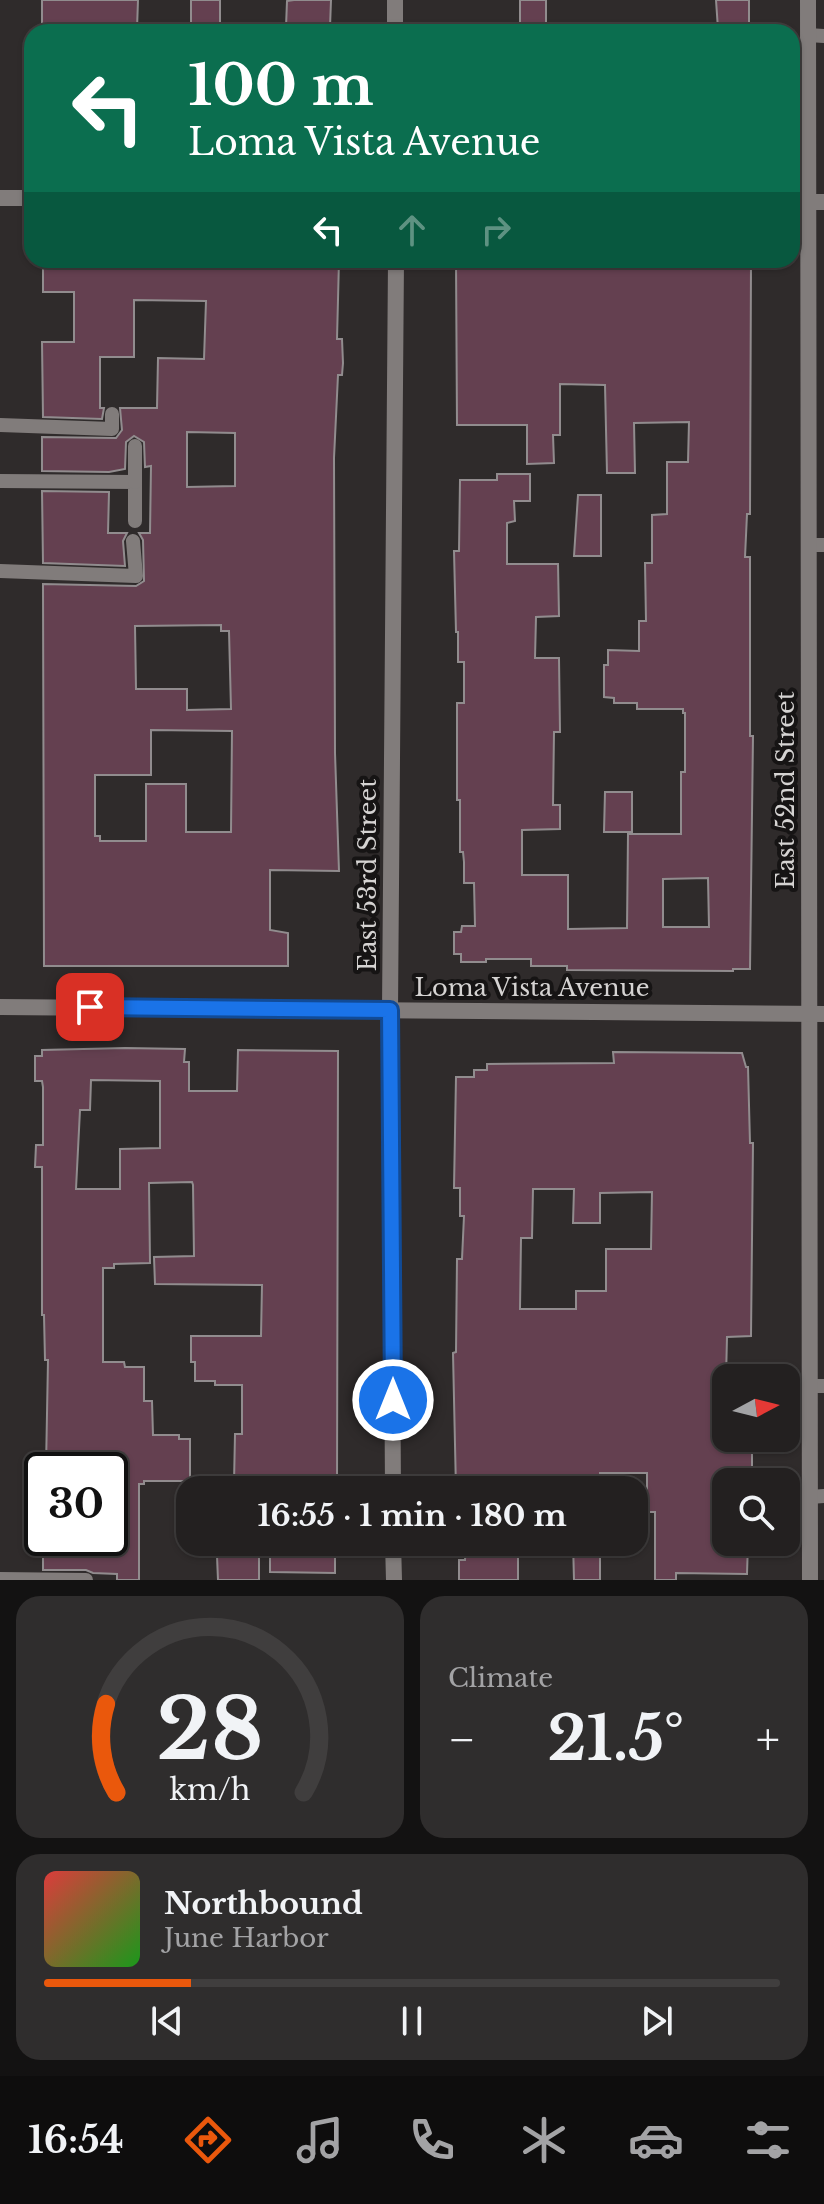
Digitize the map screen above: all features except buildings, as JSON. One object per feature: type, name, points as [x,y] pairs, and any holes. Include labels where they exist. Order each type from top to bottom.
[{"type":"street","points":[[395,0],[395,24]]},
{"type":"street","name":"East 52nd Street","points":[[808,0],[816,36],[808,202],[816,545],[817,1014],[817,1497],[810,1580]]},
{"type":"street","points":[[0,198],[24,198]]},
{"type":"street","name":"East 53rd Street","points":[[393,1476],[390,1010],[396,268]]},
{"type":"street","name":"Loma Vista Avenue","points":[[0,1007],[817,1014]]},
{"type":"street","points":[[393,1556],[394,1580]]},
{"type":"lane","points":[[0,425],[112,429],[112,414]]},
{"type":"lane","points":[[135,446],[135,521]]},
{"type":"lane","points":[[0,481],[135,482]]},
{"type":"lane","points":[[0,571],[136,576],[133,541]]},
{"type":"lane","points":[[0,1579],[86,1580]]},
{"type":"route","points":[[90,1007],[390,1010],[393,1400]]}]
